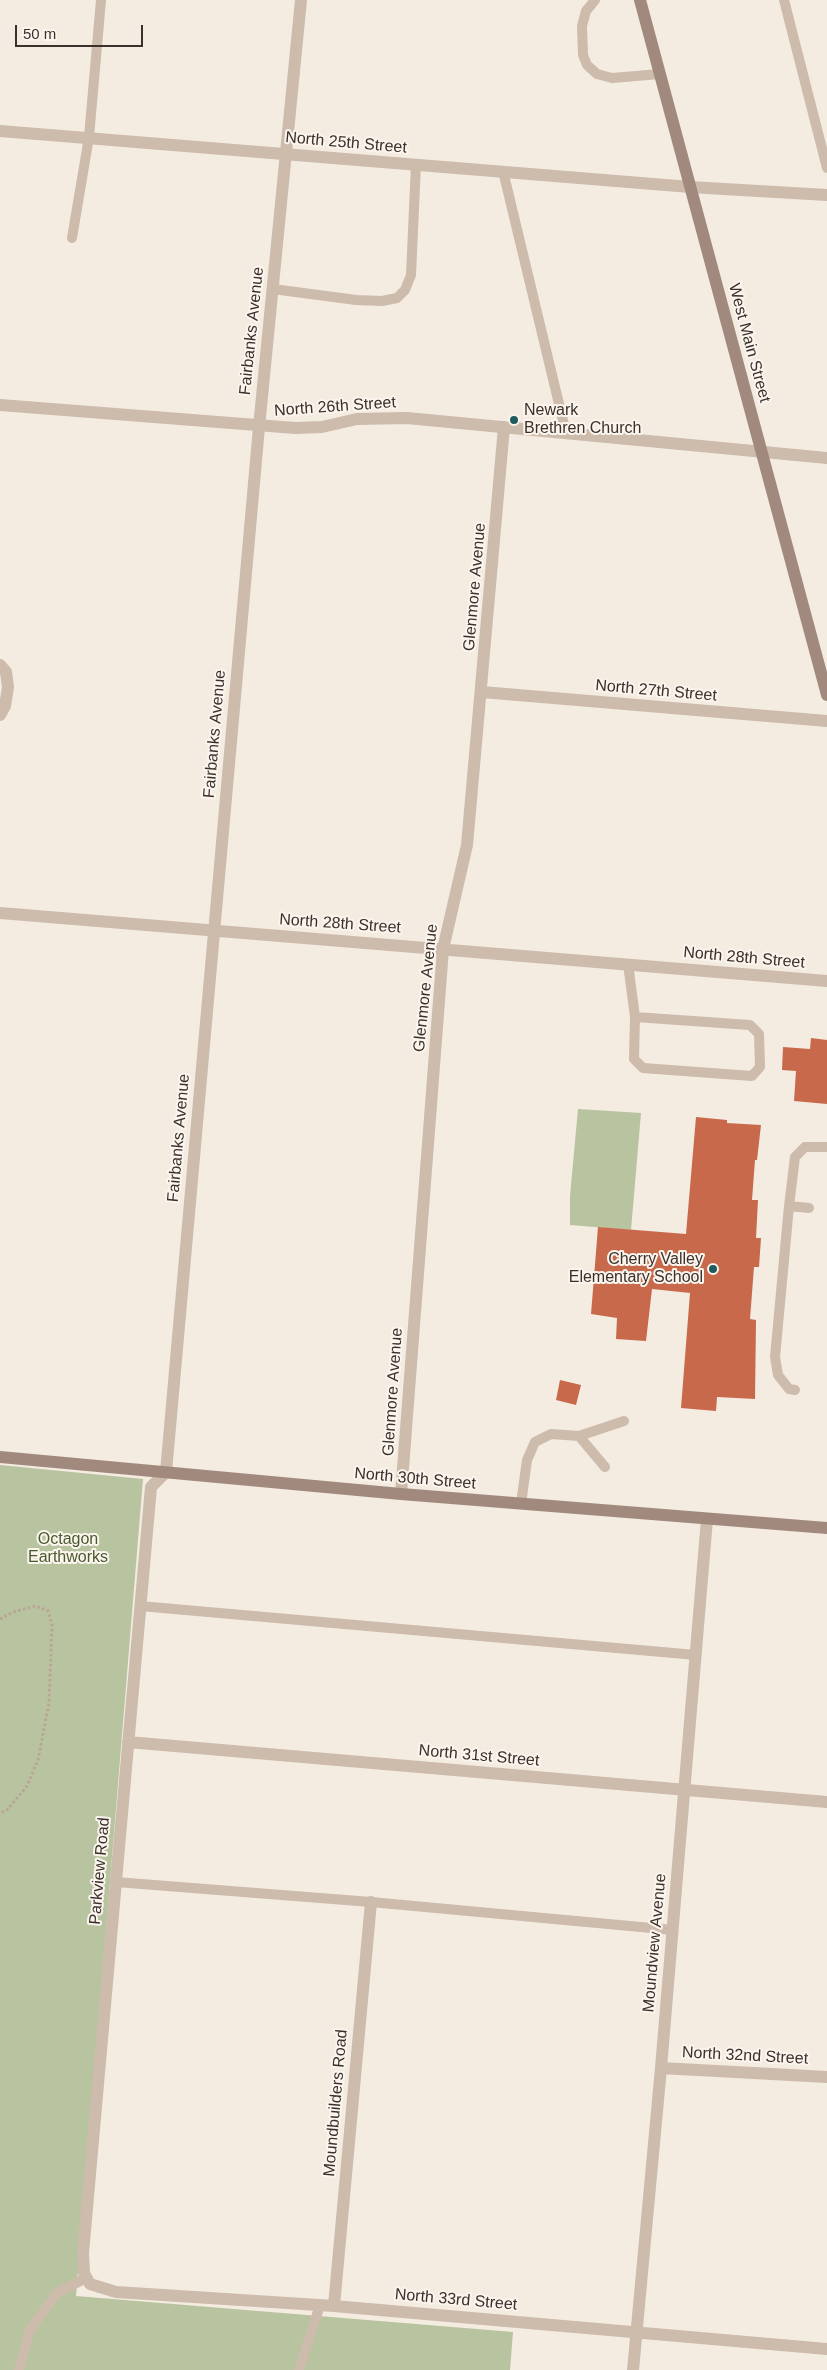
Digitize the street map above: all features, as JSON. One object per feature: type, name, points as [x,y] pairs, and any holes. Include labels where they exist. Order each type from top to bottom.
[{"type":"street","name":"Fairbanks Avenue","points":[[166,1472],[259,427],[301,0]]},
{"type":"street","name":"West Main Street","points":[[640,0],[827,695]]},
{"type":"street","name":"North 25th Street","points":[[0,131],[690,187],[827,195]]},
{"type":"street","name":"North 26th Street","points":[[0,405],[259,427],[304,428],[357,419],[408,418],[827,458]]},
{"type":"street","name":"Glenmore Avenue","points":[[401,1494],[443,949],[467,845],[504,427]]},
{"type":"street","points":[[0,665],[6,672],[8,688],[5,706],[0,715]]},
{"type":"street","name":"North 27th Street","points":[[482,692],[827,721]]},
{"type":"street","name":"North 28th Street","points":[[0,913],[827,981]]},
{"type":"street","name":"North 30th Street","points":[[0,1458],[401,1494],[827,1528]]},
{"type":"street","name":"Parkview Road","points":[[86,2278],[83,2253],[151,1487],[166,1472]]},
{"type":"street","name":"Moundview Avenue","points":[[632,2370],[661,2068],[707,1519]]},
{"type":"street","name":"North 31st Street","points":[[128,1742],[827,1802]]},
{"type":"street","name":"Moundbuilders Road","points":[[327,2306],[371,1902]]},
{"type":"street","name":"North 32nd Street","points":[[661,2068],[827,2077]]},
{"type":"street","name":"North 33rd Street","points":[[86,2278],[90,2284],[116,2292],[327,2306],[827,2349]]},
{"type":"lane","points":[[72,238],[89,137],[101,0]]},
{"type":"lane","points":[[595,0],[586,11],[582,26],[583,55],[587,65],[597,74],[612,78],[660,74]]},
{"type":"lane","points":[[784,0],[827,168]]},
{"type":"lane","points":[[273,289],[356,300],[382,301],[397,298],[406,290],[411,275],[416,164]]},
{"type":"lane","points":[[503,172],[566,433]]},
{"type":"lane","points":[[628,964],[635,1017],[634,1059],[643,1068],[752,1076],[760,1067],[759,1034],[750,1025],[635,1017]]},
{"type":"lane","points":[[795,1390],[789,1389],[778,1375],[775,1357],[795,1156],[806,1147],[827,1147]]},
{"type":"lane","points":[[789,1206],[809,1208]]},
{"type":"lane","points":[[521,1504],[527,1460],[535,1442],[551,1434],[579,1436],[624,1421]]},
{"type":"lane","points":[[579,1436],[605,1467]]},
{"type":"lane","points":[[140,1606],[696,1654]]},
{"type":"lane","points":[[116,1882],[371,1902],[673,1930]]},
{"type":"lane","points":[[19,2370],[30,2330],[57,2293],[86,2278]]},
{"type":"lane","points":[[299,2370],[327,2306]]},
{"type":"path","points":[[0,1619],[13,1612],[36,1606],[48,1611],[52,1625],[48,1703],[40,1754],[27,1786],[7,1810],[0,1813]]},
{"type":"green space","points":[[578,1109],[641,1113],[631,1230],[570,1225],[570,1196]]},
{"type":"green space","name":"Octagon Earthworks","points":[[0,1465],[143,1479],[76,2296],[513,2332],[510,2370],[0,2370]]},
{"type":"building","points":[[811,1038],[827,1040],[827,1104],[794,1101],[796,1071],[782,1070],[783,1047],[810,1049]]},
{"type":"building","points":[[696,1117],[727,1120],[727,1123],[761,1125],[757,1160],[755,1160],[752,1200],[758,1200],[756,1238],[761,1238],[759,1267],[754,1267],[750,1319],[756,1320],[755,1399],[717,1397],[716,1411],[681,1408],[690,1293],[652,1289],[646,1341],[616,1339],[617,1318],[591,1314],[598,1227],[686,1234]]},
{"type":"building","points":[[560,1380],[581,1385],[576,1405],[556,1400]]},
{"type":"place","name":"Newark Brethren Church","points":[[514,420]]},
{"type":"place","name":"Cherry Valley Elementary School","points":[[713,1269]]}]
